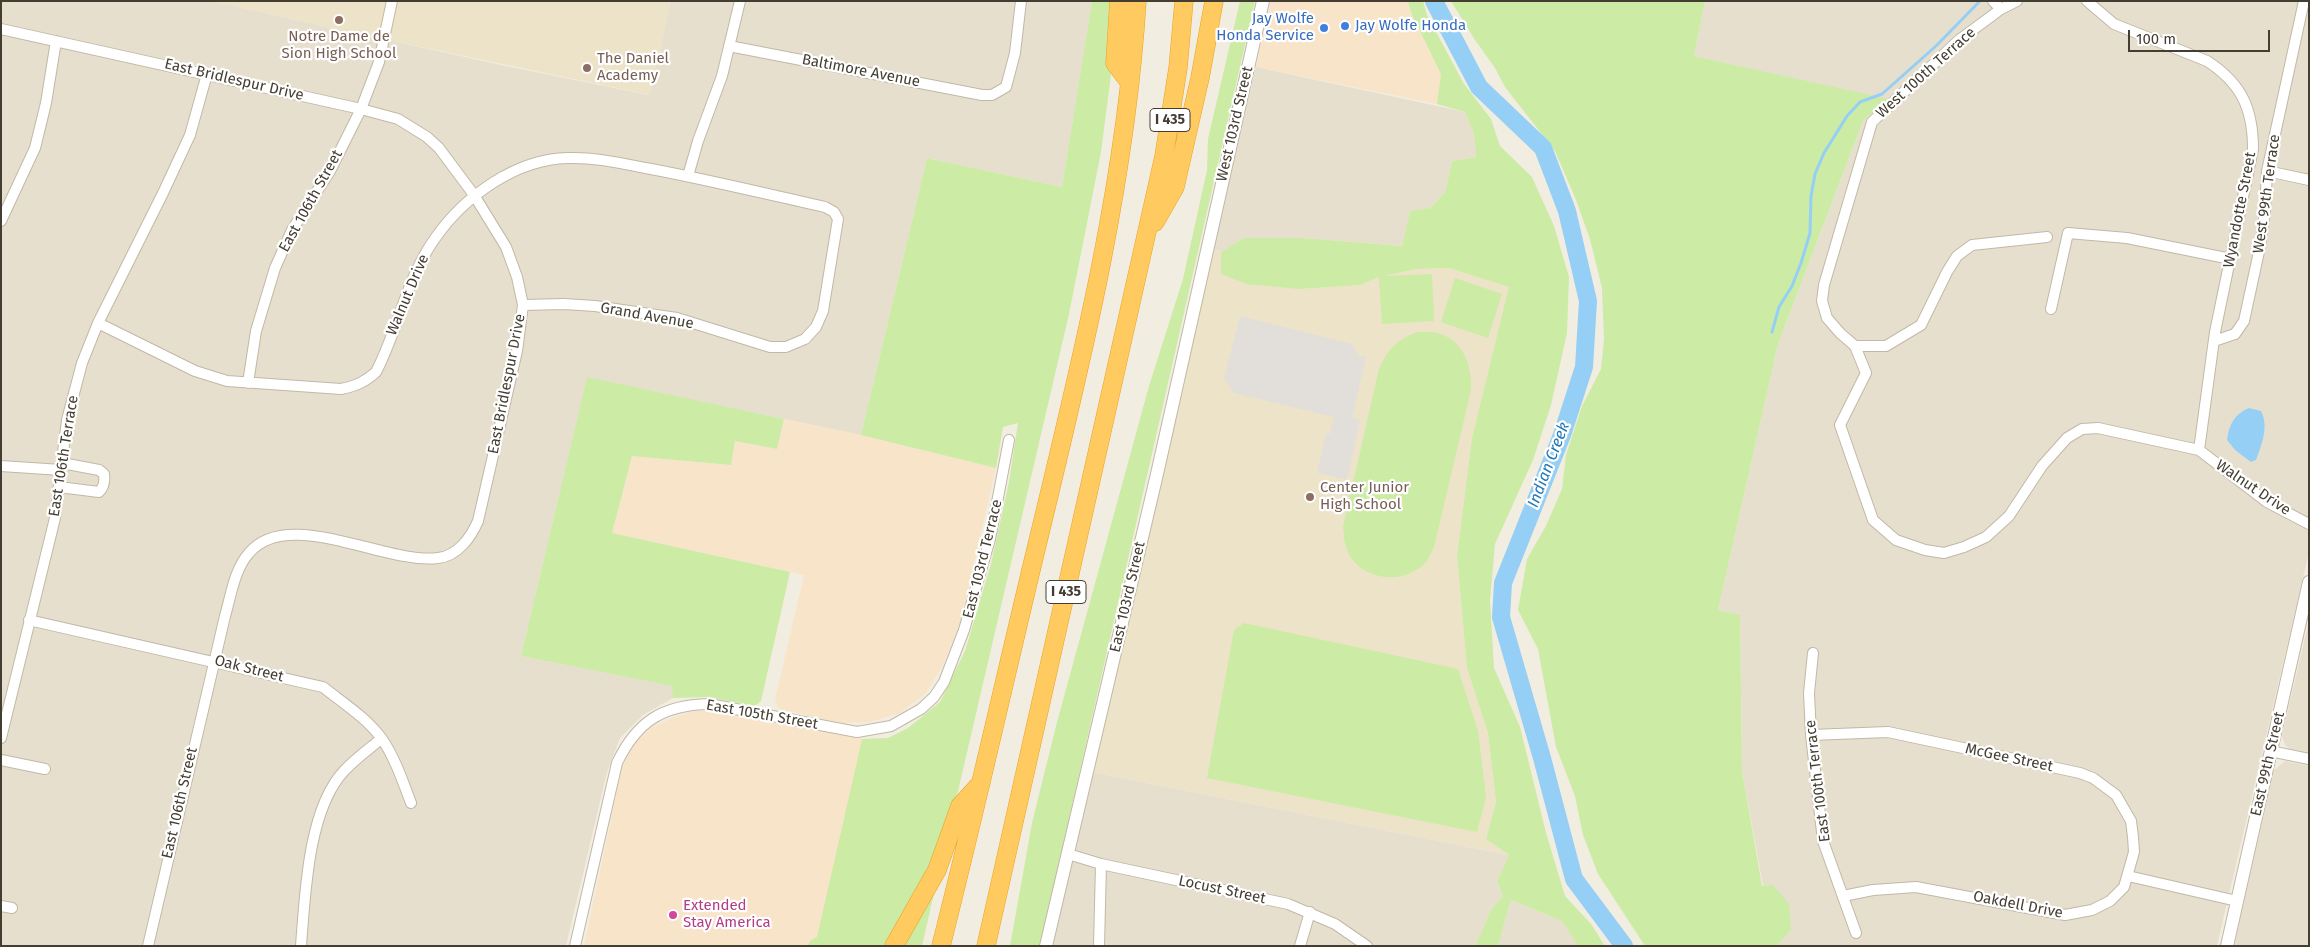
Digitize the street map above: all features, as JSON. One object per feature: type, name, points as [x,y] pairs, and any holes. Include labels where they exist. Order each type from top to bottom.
[{"type":"highway","points":[[1119,1],[1115,63],[1130,83]]},
{"type":"highway","name":"I 435","points":[[941,946],[983,781],[1055,473],[1105,240],[1130,83],[1138,1]]},
{"type":"highway","name":"I 435","points":[[986,946],[1146,238],[1172,112],[1184,1]]},
{"type":"highway","points":[[1146,238],[1175,187],[1200,78],[1214,1]]},
{"type":"highway","points":[[894,946],[936,870],[960,806],[983,781]]},
{"type":"street","name":"East 106th Street","points":[[248,383],[256,331],[275,268],[292,230],[330,171],[361,109],[379,62],[392,1]]},
{"type":"street","points":[[688,176],[729,46],[740,1]]},
{"type":"street","name":"Baltimore Avenue","points":[[729,46],[982,95],[992,95],[1006,86],[1015,52],[1021,1]]},
{"type":"street","name":"West 103rd Street","points":[[1208,248],[1263,1]]},
{"type":"street","name":"West 100th Terrace","points":[[1855,346],[1827,318],[1822,301],[1824,285],[1872,122],[1997,5],[2017,1]]},
{"type":"street","name":"Wyandotte Street","points":[[2087,1],[2114,24],[2206,60],[2218,68],[2234,84],[2243,99],[2253,124],[2253,149],[2214,341],[2199,450]]},
{"type":"street","name":"West 99th Terrace","points":[[2214,341],[2235,334],[2244,321],[2260,248],[2265,212],[2267,171],[2304,1]]},
{"type":"street","name":"East Bridlespur Drive","points":[[1,29],[207,74],[398,119],[439,148],[474,195],[506,247],[517,277],[523,305],[517,351],[478,521],[464,545],[439,558],[413,557],[296,533],[267,539],[249,552],[238,572],[214,661]]},
{"type":"street","points":[[1,221],[35,148],[56,41]]},
{"type":"street","name":"East 106th Terrace","points":[[1,738],[55,518],[67,420],[79,372],[98,322],[190,135],[207,74]]},
{"type":"street","name":"Walnut Drive","points":[[98,322],[196,371],[227,381],[341,389],[356,386],[368,380],[381,362],[402,304],[422,259],[435,237],[456,211],[474,195],[515,171],[567,158],[615,163],[688,176],[825,207],[836,214],[838,226],[823,312],[816,327],[805,339],[798,342]]},
{"type":"street","points":[[2267,171],[2309,180]]},
{"type":"street","points":[[2051,309],[2068,233],[2127,238],[2231,259]]},
{"type":"street","points":[[2047,237],[1972,245],[1957,256],[1921,325],[1886,346],[1855,346],[1866,373],[1840,425],[1873,520],[1896,540],[1925,550],[1944,552],[1964,547],[1992,532],[2009,516],[2042,466],[2066,438],[2082,429],[2098,428],[2199,450]]},
{"type":"street","name":"East 103rd Street","points":[[1046,946],[1208,248]]},
{"type":"street","name":"Grand Avenue","points":[[523,305],[564,304],[595,306],[677,318],[770,347],[786,347],[798,342]]},
{"type":"street","name":"East 103rd Terrace","points":[[947,675],[964,630],[990,539],[1009,440]]},
{"type":"street","name":"Walnut Drive","points":[[2199,450],[2267,502],[2309,524]]},
{"type":"street","points":[[1,466],[61,467],[99,470],[104,474],[103,488],[99,492],[59,487]]},
{"type":"street","name":"East 99th Street","points":[[2227,946],[2270,751],[2307,598],[2309,582]]},
{"type":"street","name":"Oak Street","points":[[29,620],[214,661],[323,688],[357,714],[382,739],[403,780],[411,803]]},
{"type":"street","name":"East 100th Terrace","points":[[1813,653],[1809,693],[1811,735],[1823,841],[1856,934]]},
{"type":"street","name":"East 106th Street","points":[[148,946],[214,661]]},
{"type":"street","name":"East 105th Street","points":[[575,946],[617,763],[630,739],[650,719],[671,709],[690,704],[709,704],[843,730],[874,730],[891,726],[921,709],[934,697],[947,675]]},
{"type":"street","name":"McGee Street","points":[[1811,735],[1888,732],[2080,773],[2093,778],[2116,795],[2131,821],[2134,852],[2128,876]]},
{"type":"street","points":[[301,946],[313,839],[320,812],[330,790],[344,771],[382,739]]},
{"type":"street","points":[[2270,751],[2309,759]]},
{"type":"street","points":[[1,760],[45,769]]},
{"type":"street","name":"Locust Street","points":[[1068,854],[1100,864],[1288,904],[1335,924],[1367,946]]},
{"type":"street","points":[[1099,946],[1100,864]]},
{"type":"street","points":[[2128,876],[2237,902]]},
{"type":"street","name":"Oakdell Drive","points":[[1843,896],[1873,890],[1916,887],[2072,915],[2092,910],[2110,901],[2124,887],[2128,876]]},
{"type":"street","points":[[1,906],[12,908]]},
{"type":"street","points":[[1300,946],[1310,912]]},
{"type":"shaded area","points":[[1,1],[211,1],[506,66],[649,95],[671,1],[1092,1],[1062,187],[927,158],[861,435],[587,378],[521,656],[673,686],[673,698],[643,715],[620,738],[607,772],[566,946],[1,946]]},
{"type":"shaded area","name":"Notre Dame de Sion High School","points":[[211,1],[387,1],[378,38]]},
{"type":"shaded area","name":"The Daniel Academy","points":[[397,1],[671,1],[650,95],[388,40]]},
{"type":"shaded area","points":[[1271,1],[1408,1],[1411,14],[1441,74],[1437,104],[1256,67]]},
{"type":"shaded area","points":[[1705,1],[2309,1],[2309,552],[2217,946],[1777,946],[1791,930],[1763,886],[1742,771],[1740,615],[1718,610],[1778,344],[1863,121],[1887,100],[1694,56]]},
{"type":"shaded area","points":[[1256,67],[1465,112],[1474,134],[1476,157],[1452,161],[1445,192],[1430,208],[1410,212],[1402,246],[1303,238],[1244,238],[1221,252],[1212,248]]},
{"type":"shaded area","name":"Center Junior High School","points":[[1212,248],[1221,252],[1222,274],[1300,289],[1360,285],[1379,277],[1416,269],[1449,268],[1510,287],[1472,438],[1457,556],[1467,668],[1488,733],[1496,802],[1486,839],[1509,855],[1092,772]]},
{"type":"shaded area","points":[[1240,316],[1352,344],[1358,355],[1366,357],[1352,418],[1360,420],[1347,480],[1317,473],[1326,433],[1330,434],[1334,417],[1234,393],[1224,378]]},
{"type":"shaded area","points":[[784,419],[861,435],[996,468],[960,624],[942,667],[926,693],[900,713],[870,722],[840,723],[779,709],[775,700],[804,575],[612,533],[632,456],[731,465],[735,441],[777,449]]},
{"type":"shaded area","points":[[2309,620],[2309,754],[2291,750],[2285,745],[2282,736]]},
{"type":"shaded area","points":[[695,711],[715,711],[862,739],[817,937],[810,941],[808,946],[584,946],[622,768],[633,745],[651,728],[674,717]]},
{"type":"shaded area","points":[[2285,761],[2309,766],[2309,946],[2234,946],[2274,770]]},
{"type":"shaded area","points":[[1092,772],[1509,855],[1497,881],[1503,896],[1492,908],[1475,946],[1051,946]]},
{"type":"shaded area","points":[[1511,900],[1562,921],[1578,946],[1498,946]]},
{"type":"green space","points":[[1092,1],[1115,1],[1112,67],[1101,152],[1069,314],[958,791],[936,851],[888,946],[808,946],[810,941],[817,937],[862,739],[888,738],[908,728],[940,702],[965,651],[991,564],[1009,482],[1018,423],[1003,427],[996,468],[861,435],[927,158],[1062,187]]},
{"type":"green space","points":[[1240,1],[1255,1],[1040,946],[1010,946],[1032,823],[1056,726],[1149,386],[1183,279],[1207,170],[1208,139]]},
{"type":"green space","points":[[1408,1],[1423,1],[1427,15],[1464,84],[1491,119],[1500,146],[1532,177],[1554,226],[1569,277],[1567,333],[1551,405],[1533,460],[1495,544],[1490,600],[1494,668],[1520,727],[1546,833],[1565,896],[1591,924],[1605,946],[1578,946],[1562,921],[1511,900],[1498,946],[1475,946],[1492,908],[1503,896],[1497,881],[1509,855],[1486,839],[1496,802],[1488,733],[1467,668],[1457,556],[1472,438],[1509,287],[1449,268],[1416,269],[1384,276],[1432,274],[1434,321],[1382,324],[1379,277],[1360,285],[1300,289],[1247,284],[1221,274],[1221,252],[1244,238],[1303,238],[1402,246],[1410,211],[1430,208],[1445,192],[1452,161],[1476,157],[1474,134],[1465,112],[1437,104],[1441,74],[1411,13]]},
{"type":"green space","points":[[1451,1],[1705,1],[1694,56],[1888,99],[1863,121],[1778,344],[1718,610],[1740,615],[1742,771],[1762,886],[1773,885],[1789,904],[1791,930],[1777,946],[1645,946],[1598,874],[1583,835],[1575,796],[1556,747],[1538,649],[1518,610],[1527,559],[1546,526],[1562,489],[1566,455],[1582,406],[1601,369],[1604,339],[1602,288],[1590,239],[1555,151],[1505,87],[1495,68]]},
{"type":"green space","points":[[1455,278],[1502,294],[1488,338],[1441,322]]},
{"type":"green space","points":[[1417,332],[1437,333],[1454,341],[1468,363],[1471,390],[1434,547],[1425,562],[1414,571],[1404,576],[1380,576],[1369,573],[1351,558],[1345,545],[1343,527],[1379,369],[1386,355],[1394,346],[1404,338]]},
{"type":"green space","points":[[587,377],[784,419],[777,449],[735,441],[731,465],[632,456],[612,533],[790,572],[761,701],[755,706],[707,697],[673,698],[672,686],[521,656]]},
{"type":"green space","points":[[1244,623],[1458,669],[1478,731],[1486,797],[1477,832],[1207,778],[1234,630]]},
{"type":"green space","points":[[937,880],[922,946],[901,946]]},
{"type":"water","points":[[2249,408],[2261,411],[2265,429],[2256,460],[2251,462],[2235,450],[2227,440],[2233,421],[2240,413]]},
{"type":"waterway","name":"Indian Creek","points":[[1434,1],[1479,87],[1543,148],[1567,211],[1588,301],[1584,367],[1562,435],[1503,583],[1501,617],[1542,758],[1574,879],[1624,946]]},
{"type":"waterway","points":[[1772,332],[1779,307],[1792,286],[1810,233],[1811,196],[1815,174],[1824,153],[1847,116],[1860,102],[1882,94],[1936,46],[1980,1]]},
{"type":"place","name":"Notre Dame de Sion High School","points":[[339,20]]},
{"type":"place","name":"Jay Wolfe Honda","points":[[1345,26]]},
{"type":"place","name":"Jay Wolfe Honda Service","points":[[1324,28]]},
{"type":"place","name":"The Daniel Academy","points":[[587,68]]},
{"type":"place","name":"Center Junior High School","points":[[1310,497]]},
{"type":"place","name":"Extended Stay America","points":[[673,915]]}]
